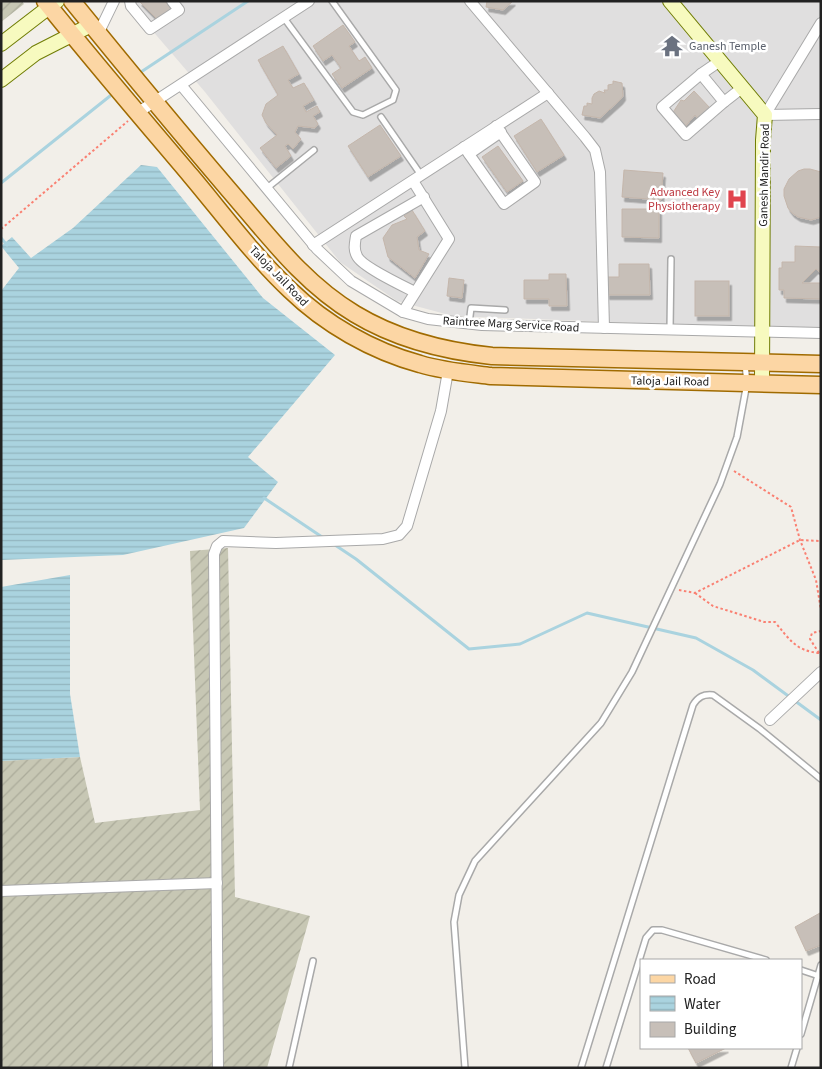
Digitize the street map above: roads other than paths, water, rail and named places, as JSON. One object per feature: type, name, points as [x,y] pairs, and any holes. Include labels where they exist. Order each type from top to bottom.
[{"type":"main road","name":"Taloja Jail Road","points":[[72,1],[270,240],[320,290],[356,315],[424,345],[492,356],[821,364]]},
{"type":"main road","name":"Taloja Jail Road","points":[[51,3],[72,34],[255,253],[290,290],[308,306],[345,332],[381,350],[418,364],[448,371],[490,376],[821,384]]},
{"type":"street","points":[[1,80],[36,53],[72,34],[94,29],[114,1]]},
{"type":"street","points":[[130,1],[131,6],[150,30],[179,10],[172,1]]},
{"type":"street","points":[[138,113],[309,1]]},
{"type":"street","points":[[470,1],[590,143],[598,159],[600,172],[604,328]]},
{"type":"street","name":"Ganesh Mandir Road","points":[[670,1],[765,115],[763,140],[762,363],[754,383]]},
{"type":"street","points":[[1,44],[51,3]]},
{"type":"street","points":[[765,115],[821,23]]},
{"type":"street","points":[[720,61],[701,74],[662,107],[686,135],[742,88]]},
{"type":"street","points":[[701,74],[724,102]]},
{"type":"street","name":"Raintree Marg Service Road","points":[[182,85],[313,245],[351,281],[403,312],[428,319],[470,324],[821,333]]},
{"type":"street","points":[[313,245],[417,178],[466,150],[548,93]]},
{"type":"street","points":[[765,115],[821,114]]},
{"type":"street","points":[[466,150],[504,204],[535,182],[498,129]]},
{"type":"street","points":[[403,312],[449,239],[424,198],[417,178]]},
{"type":"street","points":[[415,292],[357,258],[354,246],[356,236],[424,198]]},
{"type":"street","points":[[218,1068],[214,554],[223,541],[276,543],[336,541],[383,539],[399,535],[407,526],[441,411],[448,371]]},
{"type":"street","points":[[770,720],[821,672]]},
{"type":"street","points":[[1,891],[217,883]]},
{"type":"lane","points":[[284,18],[353,112],[363,115],[394,100],[396,90],[332,1]]},
{"type":"lane","points":[[380,117],[417,178]]},
{"type":"lane","points":[[266,188],[314,150]]},
{"type":"lane","points":[[670,330],[671,259]]},
{"type":"lane","points":[[470,324],[471,308],[505,310]]},
{"type":"lane","points":[[465,1068],[454,922],[459,895],[474,862],[601,723],[632,672],[727,466],[754,383],[745,362]]},
{"type":"lane","points":[[581,1068],[693,705],[698,698],[705,694],[713,695],[760,729],[821,779]]},
{"type":"lane","points":[[760,729],[770,720]]},
{"type":"lane","points":[[606,1068],[646,938],[653,930],[662,930],[763,959]]},
{"type":"lane","points":[[289,1068],[314,961]]},
{"type":"lane","points":[[802,1031],[821,966]]},
{"type":"lane","points":[[802,970],[819,976]]},
{"type":"lane","points":[[791,1068],[797,1049]]},
{"type":"water","points":[[141,165],[157,167],[263,298],[335,355],[248,457],[278,482],[244,528],[123,555],[1,560],[1,291],[19,268],[1,246],[12,237],[31,258],[73,228]]},
{"type":"water","points":[[70,575],[70,694],[80,757],[1,761],[1,587]]},
{"type":"waterway","points":[[141,72],[248,1]]},
{"type":"waterway","points":[[1,183],[110,96]]},
{"type":"waterway","points":[[1,238],[7,245]]},
{"type":"waterway","points":[[264,498],[325,539]]},
{"type":"waterway","points":[[335,545],[356,559],[469,649],[520,644],[587,613],[696,638],[753,670],[821,720]]},
{"type":"place","name":"Ganesh Temple","points":[[672,46]]},
{"type":"place","name":"Advanced Key Physiotherapy","points":[[737,199]]}]
